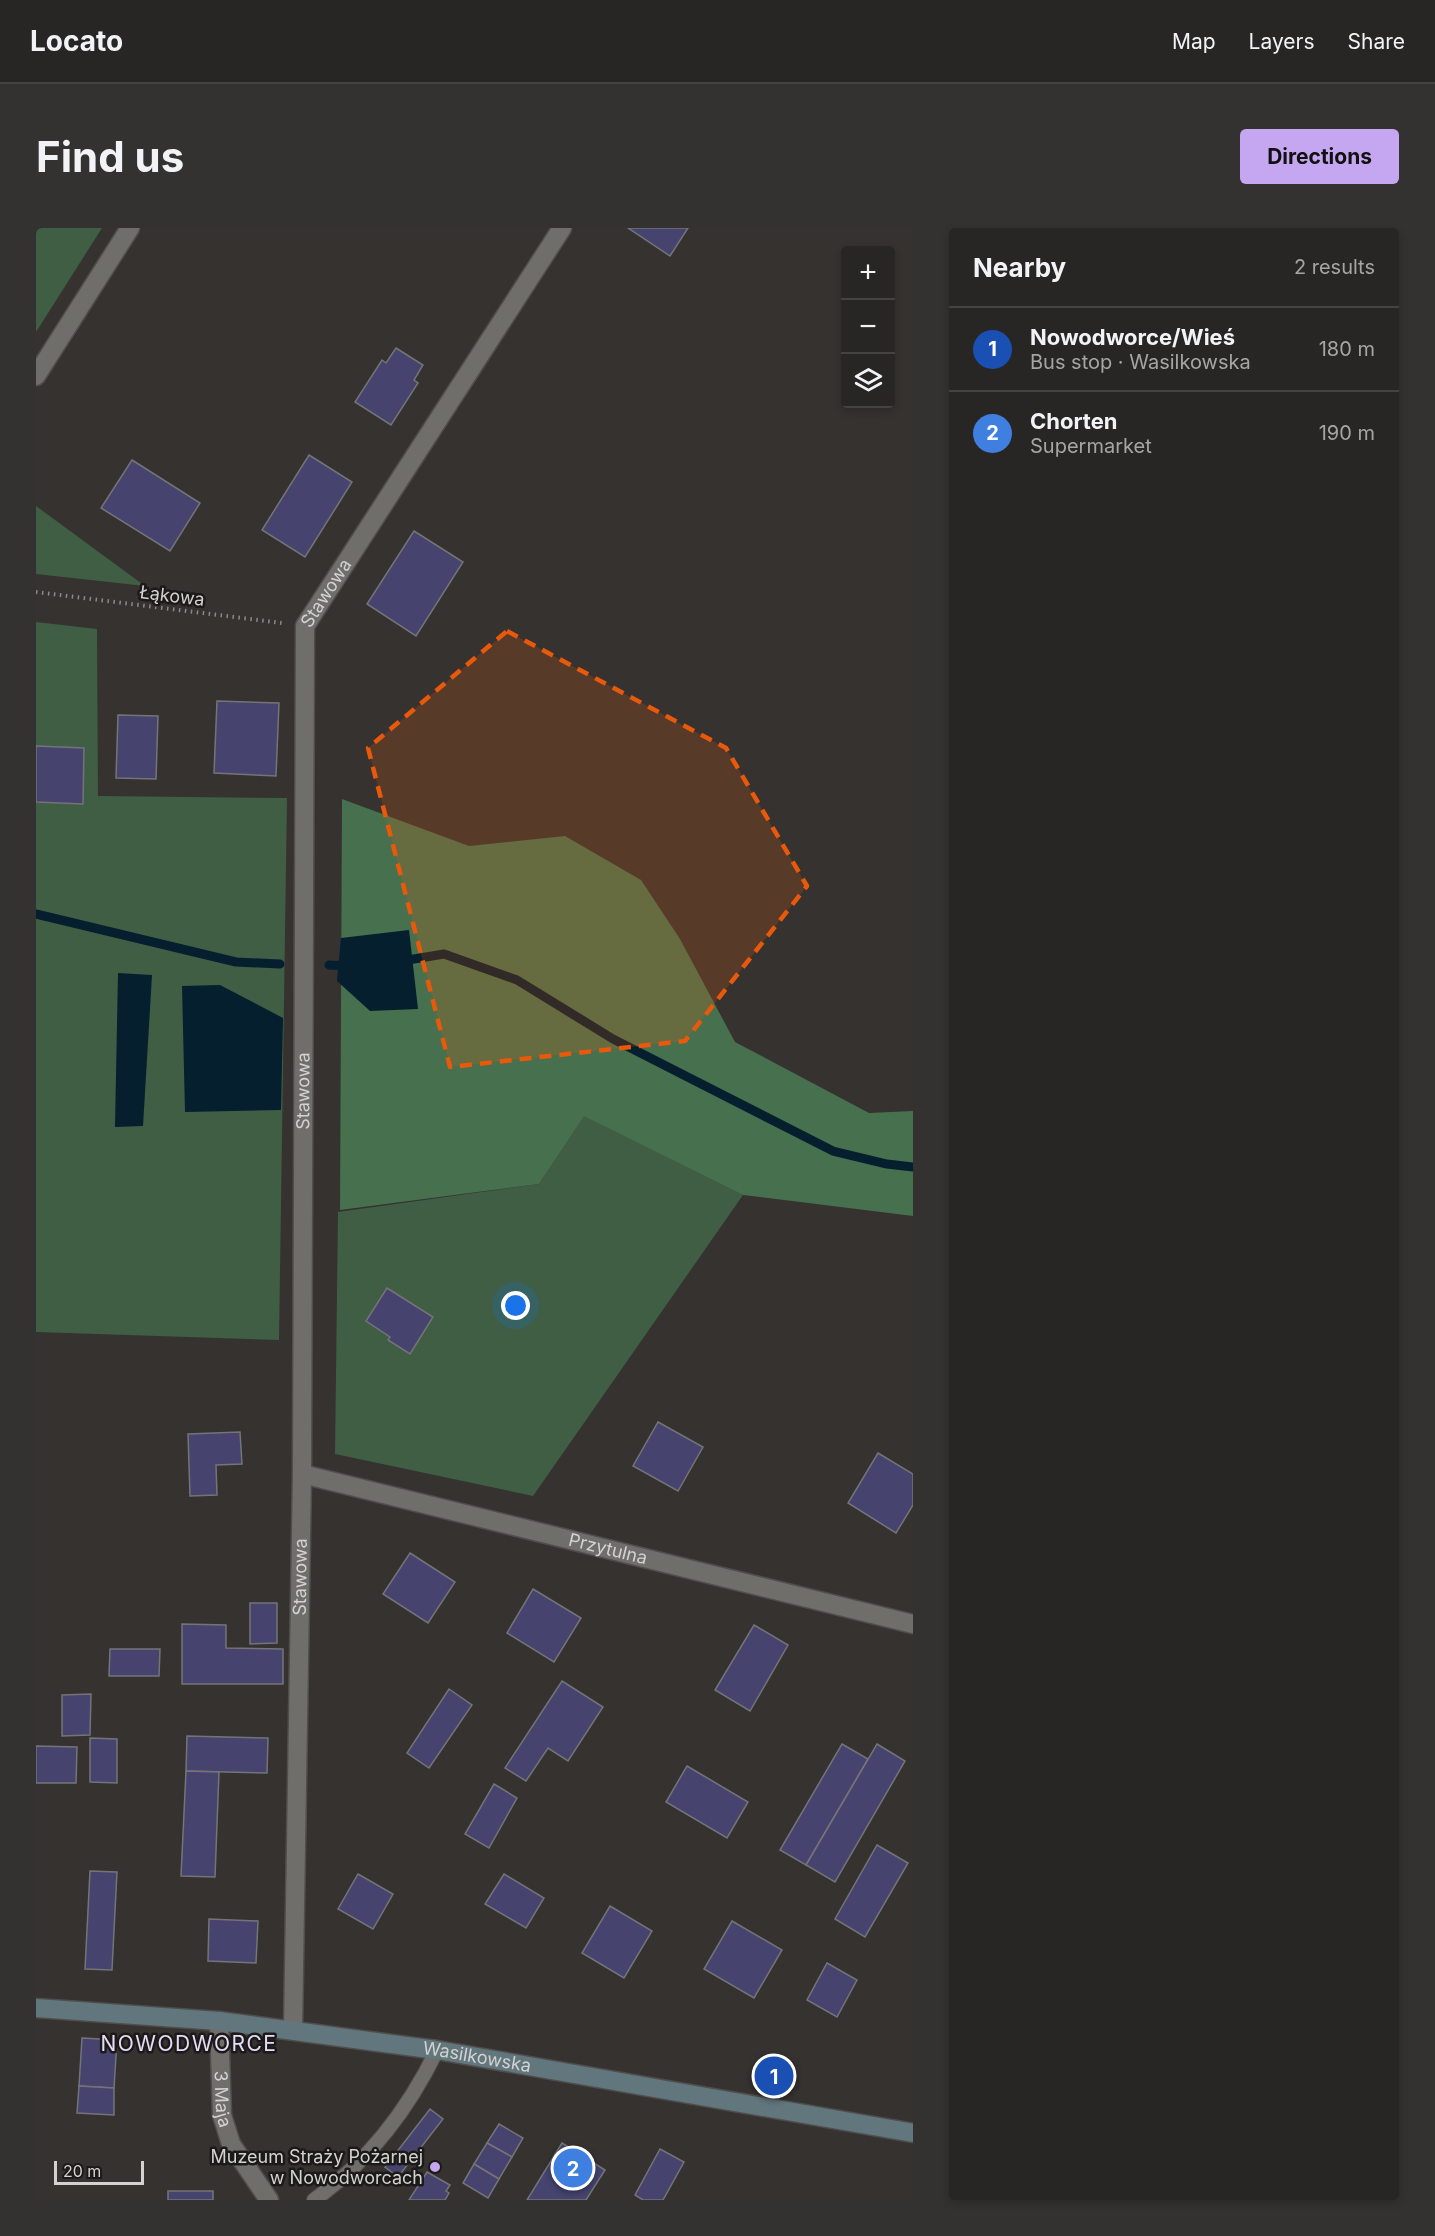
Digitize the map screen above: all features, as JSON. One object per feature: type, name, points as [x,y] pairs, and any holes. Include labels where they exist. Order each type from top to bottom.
[{"type":"street","points":[[36,376],[130,228]]},
{"type":"street","name":"Stawowa","points":[[293,2030],[302,1474],[305,626],[562,228]]},
{"type":"street","name":"Przytulna","points":[[302,1474],[913,1624]]},
{"type":"street","name":"Wasilkowska","points":[[36,2008],[219,2021],[437,2050],[913,2133]]},
{"type":"street","name":"3 Maja","points":[[219,2021],[222,2115],[231,2144],[269,2200]]},
{"type":"lane","points":[[314,2200],[337,2184],[365,2158],[422,2083],[437,2050]]},
{"type":"path","name":"Łąkowa","points":[[36,592],[305,626]]},
{"type":"highlighted area","points":[[507,631],[726,748],[807,886],[685,1041],[450,1067],[368,748]]},
{"type":"green space","points":[[36,228],[102,228],[36,332]]},
{"type":"green space","points":[[36,506],[145,586],[36,574]]},
{"type":"green space","points":[[36,622],[97,629],[98,796],[287,798],[279,1340],[36,1332]]},
{"type":"green space","points":[[342,799],[469,846],[565,836],[641,880],[680,939],[735,1042],[869,1113],[913,1111],[913,1216],[743,1195],[584,1116],[539,1184],[340,1210]]},
{"type":"green space","points":[[584,1115],[743,1195],[533,1496],[335,1454],[338,1212],[539,1184]]},
{"type":"water","points":[[409,930],[418,1009],[370,1011],[337,981],[341,938]]},
{"type":"water","points":[[118,973],[152,975],[143,1126],[115,1127]]},
{"type":"water","points":[[220,985],[283,1018],[281,1110],[185,1112],[182,986]]},
{"type":"building","points":[[628,228],[688,228],[670,256]]},
{"type":"building","points":[[396,348],[423,365],[414,380],[418,383],[391,425],[355,402],[382,360],[386,363]]},
{"type":"building","points":[[309,455],[352,482],[305,557],[262,530]]},
{"type":"building","points":[[132,460],[200,503],[170,551],[101,508]]},
{"type":"building","points":[[414,531],[463,562],[416,636],[367,604]]},
{"type":"building","points":[[217,701],[279,703],[276,776],[214,773]]},
{"type":"building","points":[[118,715],[158,716],[156,779],[116,778]]},
{"type":"building","points":[[36,746],[84,748],[83,804],[36,802]]},
{"type":"building","points":[[387,1288],[433,1317],[410,1354],[388,1340],[390,1337],[366,1321]]},
{"type":"building","points":[[658,1422],[703,1447],[678,1491],[633,1466]]},
{"type":"building","points":[[240,1432],[242,1464],[216,1465],[217,1495],[190,1496],[188,1434]]},
{"type":"building","points":[[878,1453],[913,1474],[913,1505],[896,1533],[848,1503]]},
{"type":"building","points":[[410,1553],[455,1582],[428,1623],[383,1594]]},
{"type":"building","points":[[533,1589],[581,1618],[554,1662],[507,1633]]},
{"type":"building","points":[[250,1603],[277,1603],[277,1643],[250,1644]]},
{"type":"building","points":[[182,1624],[226,1625],[226,1648],[283,1649],[283,1684],[182,1684]]},
{"type":"building","points":[[754,1625],[788,1645],[750,1711],[715,1690]]},
{"type":"building","points":[[110,1649],[160,1649],[159,1676],[109,1676]]},
{"type":"building","points":[[562,1681],[603,1707],[568,1761],[548,1748],[526,1781],[505,1768]]},
{"type":"building","points":[[449,1689],[472,1705],[429,1768],[407,1753]]},
{"type":"building","points":[[91,1694],[90,1735],[62,1736],[62,1695]]},
{"type":"building","points":[[187,1736],[268,1738],[267,1773],[186,1771]]},
{"type":"building","points":[[90,1738],[117,1739],[117,1783],[90,1782]]},
{"type":"building","points":[[842,1744],[868,1759],[806,1865],[780,1850]]},
{"type":"building","points":[[877,1744],[905,1761],[835,1882],[806,1865]]},
{"type":"building","points":[[36,1746],[77,1747],[76,1783],[36,1783]]},
{"type":"building","points":[[687,1766],[748,1802],[727,1838],[666,1802]]},
{"type":"building","points":[[186,1771],[219,1772],[215,1877],[181,1876]]},
{"type":"building","points":[[494,1784],[517,1798],[489,1848],[465,1834]]},
{"type":"building","points":[[877,1845],[908,1863],[865,1937],[835,1919]]},
{"type":"building","points":[[90,1871],[117,1872],[112,1970],[85,1969]]},
{"type":"building","points":[[358,1874],[393,1894],[373,1929],[338,1909]]},
{"type":"building","points":[[504,1874],[544,1898],[526,1928],[485,1904]]},
{"type":"building","points":[[610,1906],[652,1931],[624,1978],[582,1953]]},
{"type":"building","points":[[209,1919],[258,1921],[256,1963],[208,1961]]},
{"type":"building","points":[[732,1921],[782,1950],[754,1998],[704,1969]]},
{"type":"building","points":[[827,1963],[857,1980],[837,2017],[807,2000]]},
{"type":"building","points":[[82,2038],[117,2040],[114,2088],[79,2086]]},
{"type":"building","points":[[79,2086],[114,2088],[114,2115],[77,2113]]},
{"type":"building","points":[[430,2109],[443,2119],[398,2177],[385,2167]]},
{"type":"building","points":[[499,2124],[523,2138],[512,2157],[487,2143]]},
{"type":"building","points":[[487,2143],[512,2157],[499,2179],[474,2164]]},
{"type":"building","points":[[562,2143],[605,2170],[586,2200],[527,2200]]},
{"type":"building","points":[[660,2149],[684,2162],[663,2200],[643,2200],[635,2195]]},
{"type":"building","points":[[474,2164],[499,2179],[488,2198],[463,2183]]},
{"type":"building","points":[[427,2172],[450,2185],[446,2191],[449,2193],[445,2200],[409,2200]]},
{"type":"building","points":[[168,2191],[213,2191],[213,2200],[168,2200]]},
{"type":"waterway","points":[[36,914],[236,962],[280,964]]},
{"type":"waterway","points":[[402,961],[444,954],[517,980],[613,1039],[833,1151],[887,1164],[913,1167]]},
{"type":"waterway","points":[[329,965],[349,966]]},
{"type":"place","name":"Nowodworce/Wieś","points":[[774,2076]]},
{"type":"place","name":"Muzeum Straży Pożarnej w Nowodworcach","points":[[435,2167]]},
{"type":"place","name":"Chorten","points":[[573,2168]]},
{"type":"district","name":"NOWODWORCE","points":[[189,2044]]}]
